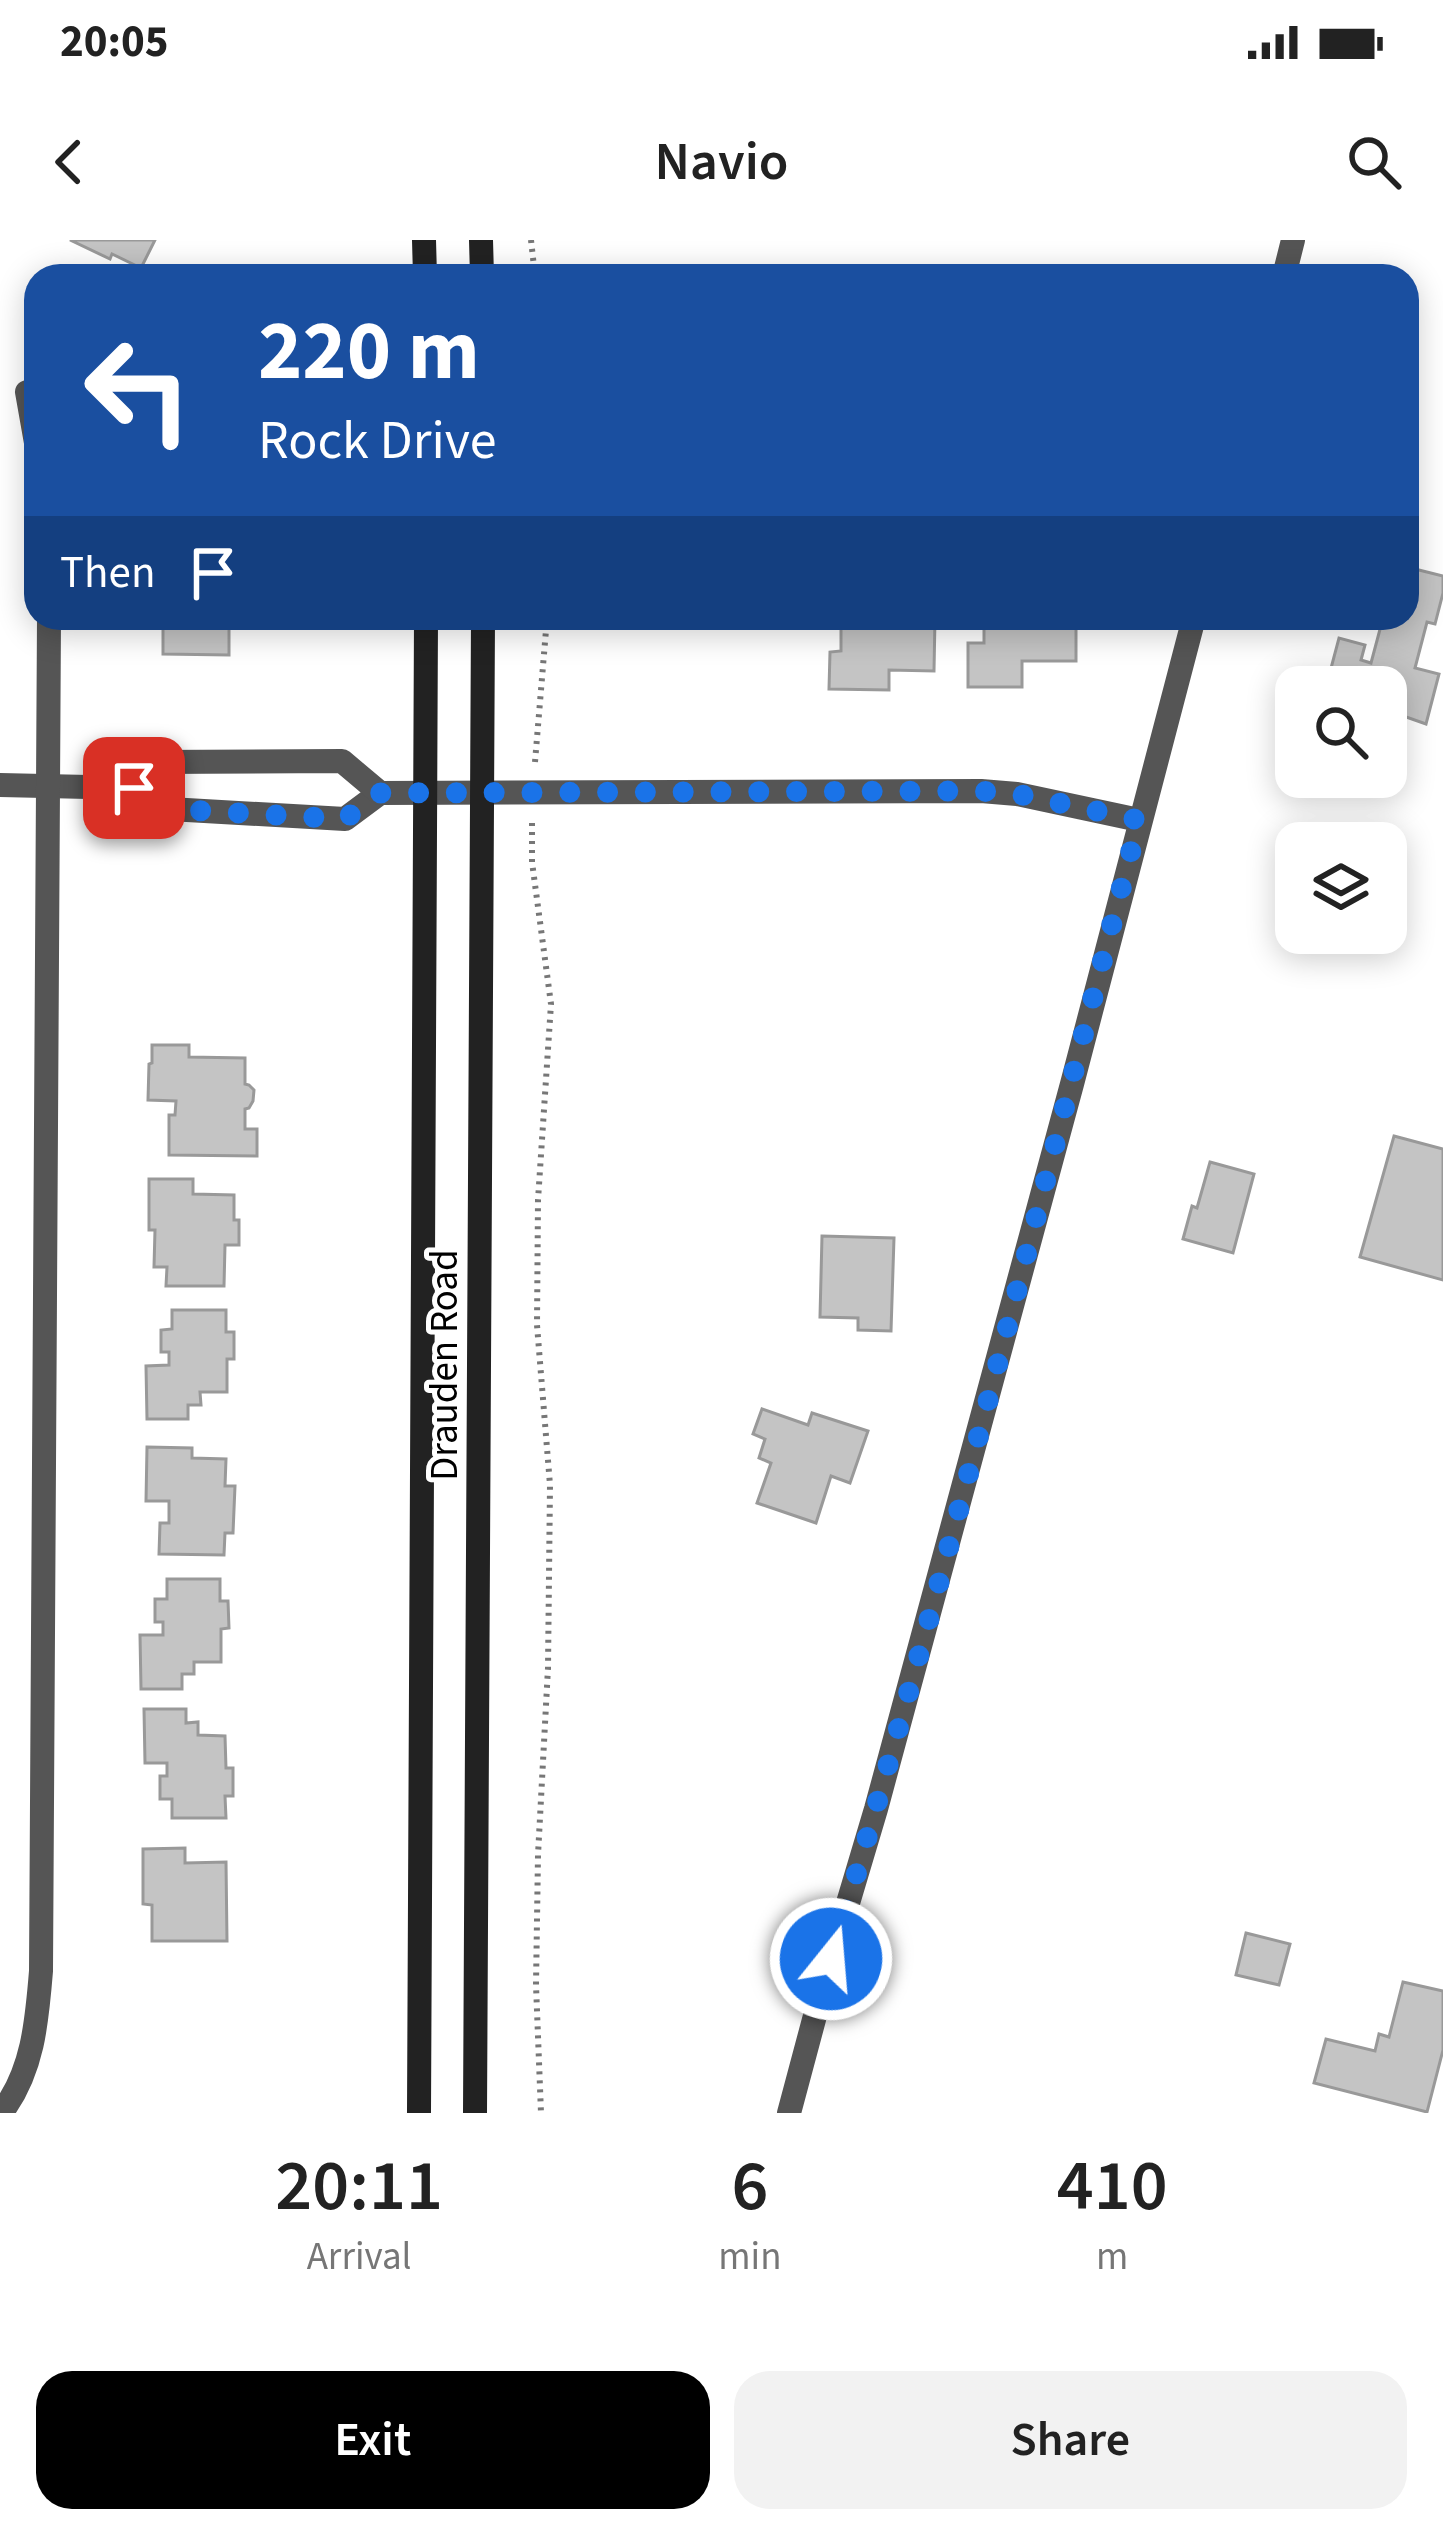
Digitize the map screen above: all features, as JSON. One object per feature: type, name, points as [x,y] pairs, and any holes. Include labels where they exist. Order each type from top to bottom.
[{"type":"street","points":[[2,2113],[15,2096],[36,2036],[41,1971],[49,630]]},
{"type":"street","name":"Drauden Road","points":[[419,2113],[426,630]]},
{"type":"street","name":"Drauden Road","points":[[475,2113],[483,630]]},
{"type":"street","points":[[789,2113],[895,1742],[1191,630]]},
{"type":"street","points":[[134,788],[156,762],[342,761],[380,793]]},
{"type":"street","points":[[0,785],[134,788],[152,808],[345,819],[380,793],[981,791],[1139,820]]},
{"type":"path","points":[[542,2113],[536,1985],[550,1485],[537,1325],[538,1200],[551,1004],[532,862],[532,793],[546,630]]},
{"type":"building","points":[[70,240],[155,240],[143,264],[112,254],[110,259]]},
{"type":"building","points":[[1419,570],[1443,576],[1435,624],[1427,622],[1415,668],[1439,674],[1426,724],[1407,717],[1407,666],[1332,666],[1339,638],[1365,645],[1361,660],[1371,663],[1380,630],[1419,630]]},
{"type":"building","points":[[163,630],[229,630],[229,655],[163,654]]},
{"type":"building","points":[[841,630],[935,630],[934,671],[889,670],[889,690],[829,689],[830,652],[841,651]]},
{"type":"building","points":[[984,630],[1076,630],[1076,661],[1022,661],[1022,687],[968,687],[968,643],[984,643]]},
{"type":"building","points":[[152,1045],[189,1045],[189,1057],[245,1058],[245,1084],[254,1090],[253,1101],[245,1109],[245,1129],[257,1129],[257,1156],[169,1155],[169,1115],[175,1115],[176,1101],[148,1100]]},
{"type":"building","points":[[1394,1136],[1443,1149],[1443,1280],[1360,1257]]},
{"type":"building","points":[[1210,1162],[1254,1174],[1233,1253],[1183,1239]]},
{"type":"building","points":[[149,1179],[193,1179],[193,1194],[234,1195],[239,1245],[225,1245],[224,1286],[166,1286],[167,1267],[154,1267]]},
{"type":"building","points":[[822,1236],[894,1238],[891,1331],[858,1330],[858,1318],[820,1317]]},
{"type":"building","points":[[172,1310],[226,1310],[226,1332],[234,1332],[234,1359],[227,1359],[227,1392],[200,1392],[201,1405],[188,1405],[188,1419],[147,1419],[146,1366],[169,1365],[169,1352],[161,1352],[161,1330],[172,1329]]},
{"type":"building","points":[[762,1409],[808,1425],[812,1413],[868,1431],[850,1483],[831,1476],[816,1523],[757,1503],[771,1463],[759,1458],[765,1439],[753,1434]]},
{"type":"building","points":[[147,1447],[192,1448],[192,1458],[226,1459],[225,1486],[235,1486],[233,1533],[225,1533],[224,1555],[159,1554],[160,1523],[169,1523],[169,1501],[146,1501]]},
{"type":"building","points":[[167,1579],[220,1579],[220,1601],[228,1601],[229,1628],[221,1629],[221,1662],[194,1662],[194,1674],[182,1674],[182,1689],[141,1689],[140,1635],[163,1635],[163,1622],[155,1622],[155,1599],[167,1599]]},
{"type":"building","points":[[144,1709],[186,1709],[186,1723],[198,1722],[198,1735],[225,1736],[226,1768],[233,1768],[233,1796],[225,1796],[226,1818],[172,1818],[172,1799],[160,1799],[160,1776],[167,1776],[167,1763],[145,1763]]},
{"type":"building","points":[[185,1848],[185,1863],[226,1862],[227,1941],[152,1941],[152,1905],[143,1904],[143,1849]]},
{"type":"building","points":[[1246,1933],[1290,1944],[1279,1985],[1236,1975]]},
{"type":"building","points":[[1403,1982],[1443,1991],[1443,2050],[1427,2112],[1314,2083],[1326,2039],[1375,2051],[1379,2034],[1389,2037]]},
{"type":"route","points":[[134,788],[152,808],[345,819],[380,793],[981,791],[1139,820],[888,1766],[831,1959]]}]
